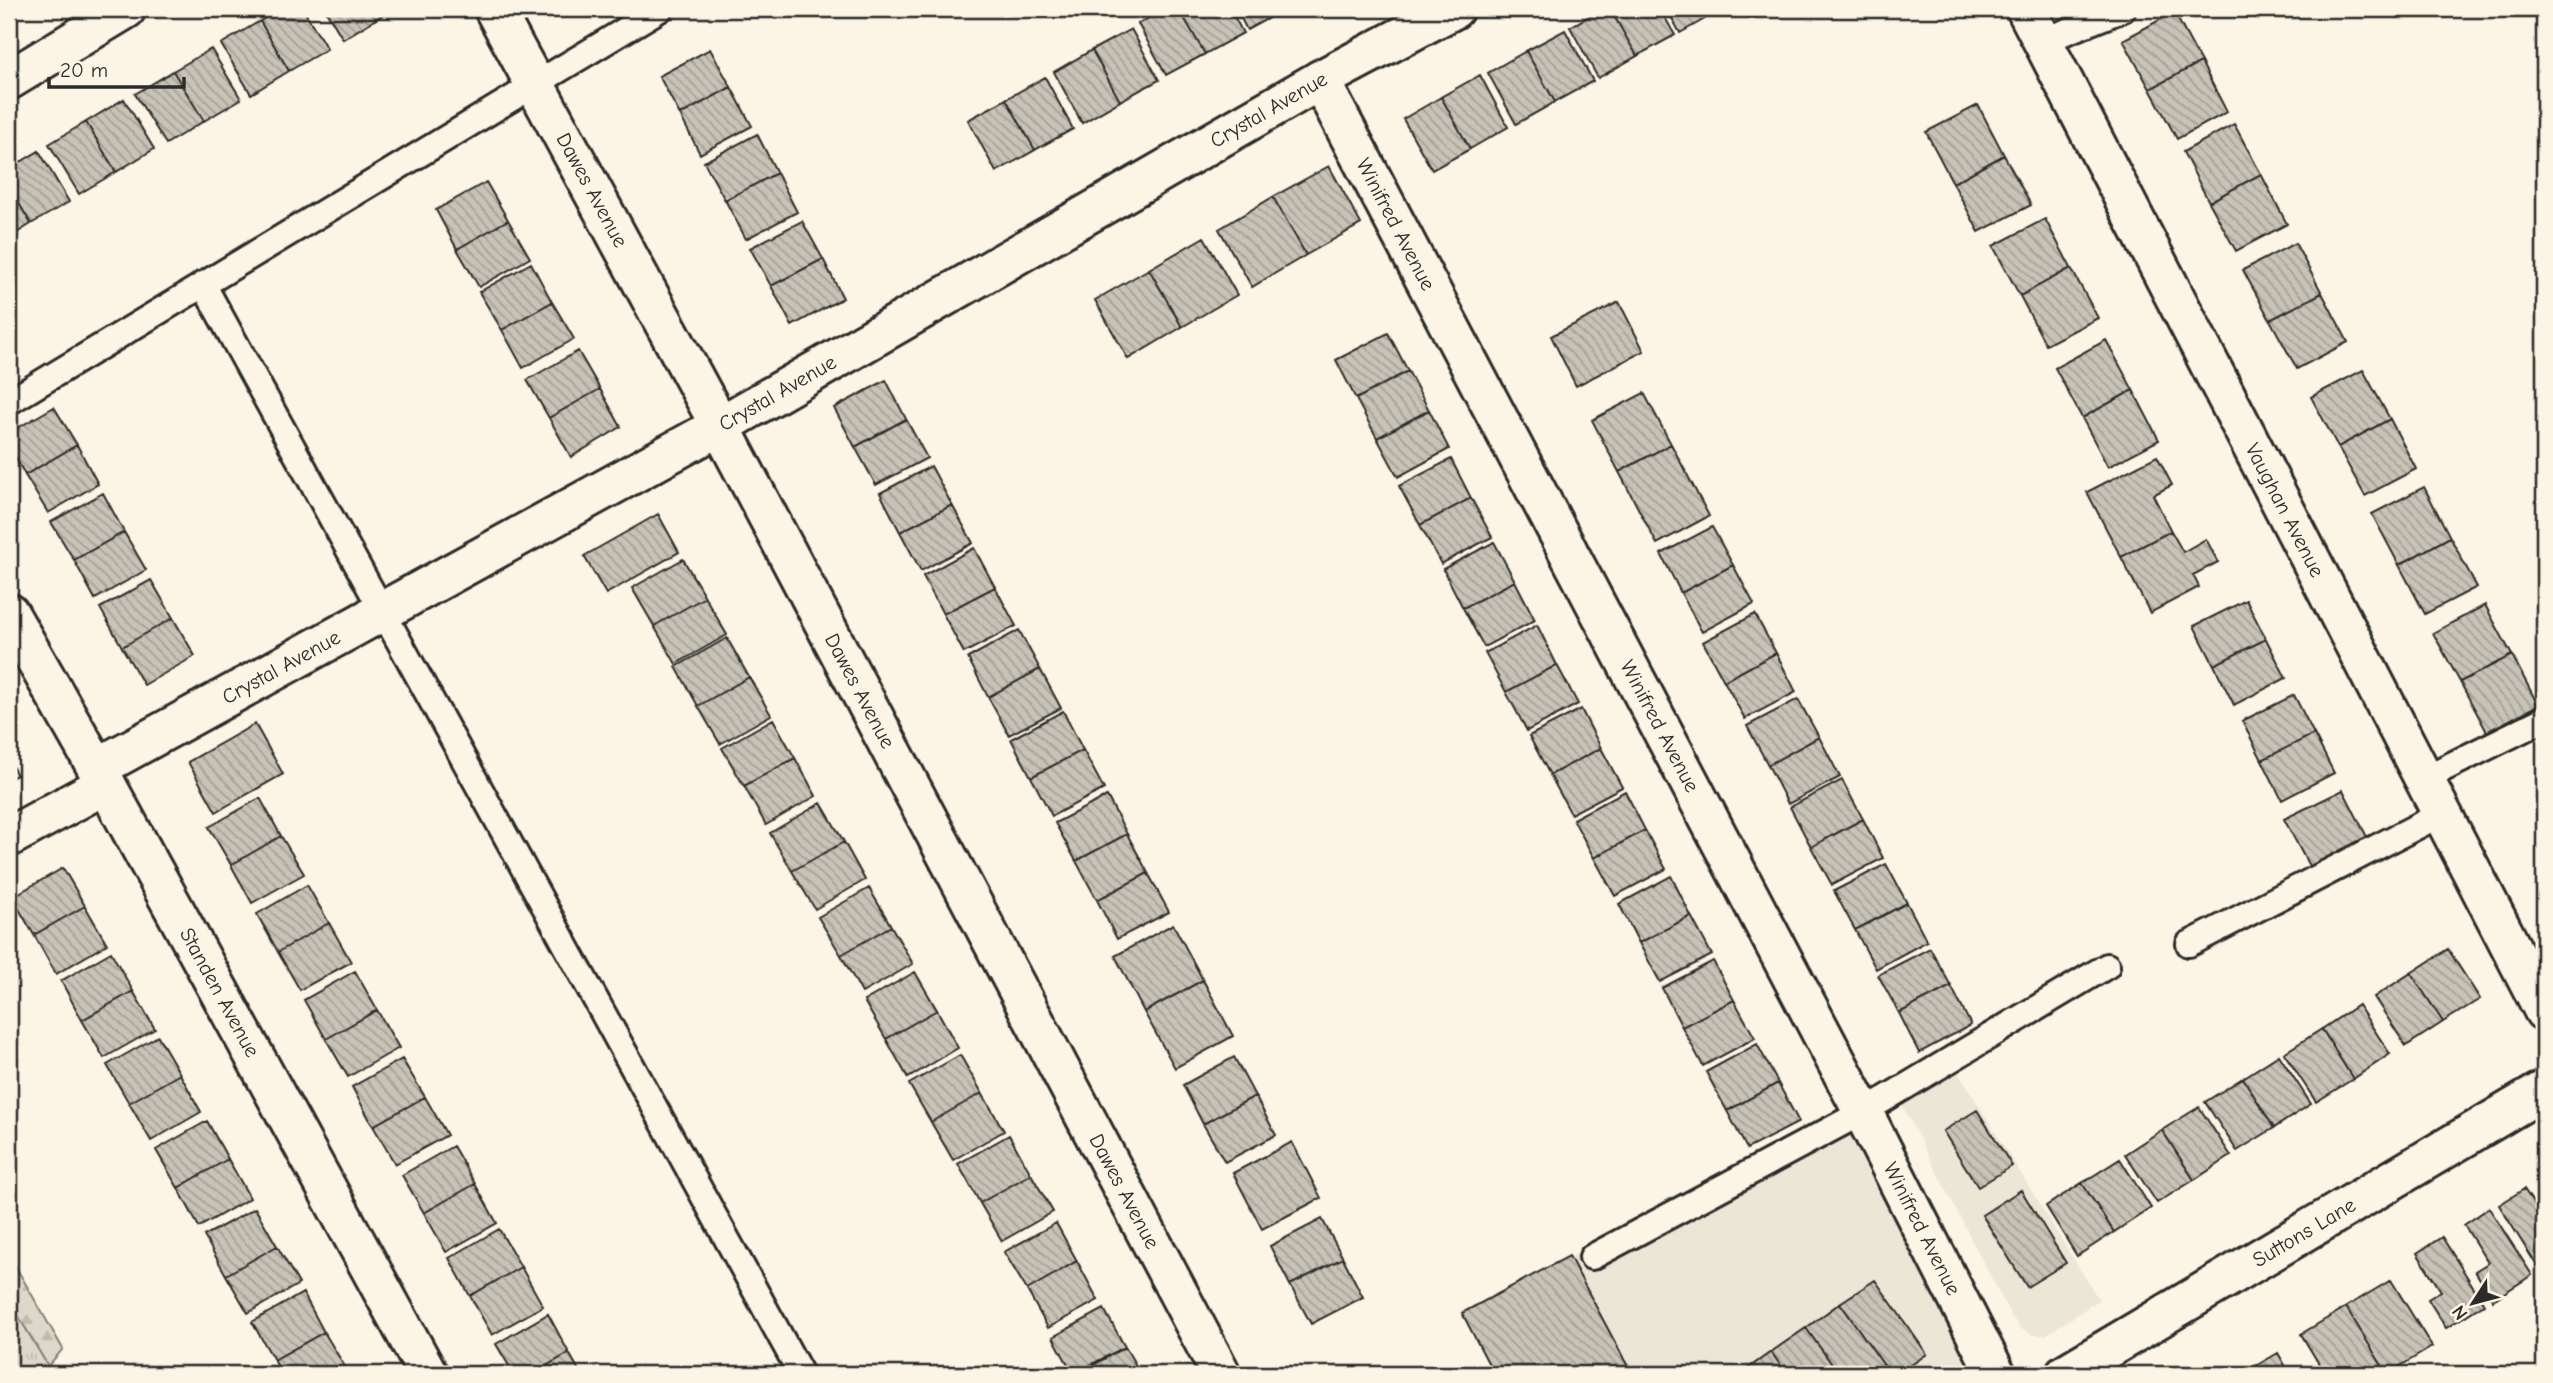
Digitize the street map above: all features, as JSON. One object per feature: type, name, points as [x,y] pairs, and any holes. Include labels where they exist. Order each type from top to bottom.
[{"type":"street","points":[[9,80],[81,20],[126,9]]},
{"type":"street","name":"Dawes Avenue","points":[[494,9],[536,82],[720,426],[1221,1374]]},
{"type":"street","name":"Crystal Avenue","points":[[9,837],[101,776],[383,609],[720,426],[1320,80],[1454,9]]},
{"type":"street","name":"Vaughan Avenue","points":[[2034,25],[2544,1011]]},
{"type":"street","name":"Winifred Avenue","points":[[1320,80],[1863,1112],[1996,1374]]},
{"type":"street","name":"Standen Avenue","points":[[9,613],[428,1374]]},
{"type":"street","name":"Suttons Lane","points":[[2065,1374],[2544,1090]]},
{"type":"lane","points":[[9,402],[660,9]]},
{"type":"lane","points":[[2034,25],[2123,9]]},
{"type":"lane","points":[[203,284],[801,1374]]},
{"type":"lane","points":[[2423,779],[2544,719]]},
{"type":"lane","points":[[2189,944],[2441,814]]},
{"type":"lane","points":[[1591,1258],[1863,1112],[2107,966]]},
{"type":"shaded area","points":[[1957,1070],[2099,1300],[2046,1335],[2033,1335],[2021,1329],[2011,1316],[1901,1103]]},
{"type":"shaded area","points":[[1848,1115],[1985,1374],[1494,1374],[1462,1313]]},
{"type":"green space","points":[[9,1255],[63,1349],[48,1366],[9,1300]]},
{"type":"green space","points":[[9,1300],[48,1366],[41,1374],[9,1374]]},
{"type":"building","points":[[280,9],[303,9],[327,49],[289,71],[260,21]]},
{"type":"building","points":[[325,9],[376,9],[381,16],[343,39]]},
{"type":"building","points":[[376,9],[393,9],[381,16]]},
{"type":"building","points":[[1165,9],[1179,9],[1205,54],[1166,75],[1138,24]]},
{"type":"building","points":[[1179,9],[1230,9],[1243,33],[1205,54]]},
{"type":"building","points":[[1236,9],[1285,9],[1247,30]]},
{"type":"building","points":[[1602,9],[1610,9],[1637,56],[1598,78],[1570,27]]},
{"type":"building","points":[[1610,9],[1660,9],[1675,35],[1637,56]]},
{"type":"building","points":[[1667,9],[1717,9],[1719,11],[1680,33]]},
{"type":"building","points":[[2174,12],[2201,62],[2150,89],[2123,40]]},
{"type":"building","points":[[260,21],[289,71],[251,94],[221,44]]},
{"type":"building","points":[[1131,29],[1159,80],[1120,101],[1092,50]]},
{"type":"building","points":[[1565,30],[1593,81],[1555,102],[1526,51]]},
{"type":"building","points":[[211,49],[241,99],[204,121],[173,71]]},
{"type":"building","points":[[710,49],[731,87],[680,115],[659,76]]},
{"type":"building","points":[[1092,50],[1120,101],[1082,123],[1054,72]]},
{"type":"building","points":[[1526,51],[1555,102],[1516,124],[1488,73]]},
{"type":"building","points":[[2201,62],[2227,112],[2177,139],[2150,89]]},
{"type":"building","points":[[173,71],[204,121],[166,144],[135,94]]},
{"type":"building","points":[[1480,75],[1508,127],[1470,149],[1441,97]]},
{"type":"building","points":[[1045,77],[1073,129],[1035,150],[1006,99]]},
{"type":"building","points":[[731,87],[752,126],[700,154],[680,115]]},
{"type":"building","points":[[1441,97],[1470,149],[1432,170],[1403,119]]},
{"type":"building","points":[[124,99],[154,149],[116,172],[86,122]]},
{"type":"building","points":[[1006,99],[1035,150],[996,172],[968,120]]},
{"type":"building","points":[[1978,105],[2004,155],[1953,183],[1926,132]]},
{"type":"building","points":[[86,122],[116,172],[79,194],[49,144]]},
{"type":"building","points":[[2234,124],[2261,174],[2209,202],[2183,152]]},
{"type":"building","points":[[757,134],[777,173],[725,200],[704,162]]},
{"type":"building","points":[[39,151],[69,202],[31,224],[9,186],[9,169]]},
{"type":"building","points":[[2004,155],[2031,205],[1979,232],[1953,183]]},
{"type":"building","points":[[1329,166],[1361,224],[1306,255],[1273,197]]},
{"type":"building","points":[[777,173],[797,212],[746,239],[725,200]]},
{"type":"building","points":[[2261,174],[2287,224],[2236,251],[2209,202]]},
{"type":"building","points":[[486,182],[508,220],[457,249],[436,210]]},
{"type":"building","points":[[9,186],[31,224],[9,238]]},
{"type":"building","points":[[1273,197],[1306,255],[1252,287],[1219,229]]},
{"type":"building","points":[[2045,219],[2071,268],[2020,296],[1993,246]]},
{"type":"building","points":[[508,220],[530,258],[479,287],[457,249]]},
{"type":"building","points":[[802,221],[823,259],[771,286],[750,248]]},
{"type":"building","points":[[1204,237],[1237,295],[1182,327],[1149,269]]},
{"type":"building","points":[[2295,243],[2322,293],[2270,320],[2243,270]]},
{"type":"building","points":[[823,259],[843,298],[792,326],[771,286]]},
{"type":"building","points":[[531,263],[552,302],[502,330],[479,292]]},
{"type":"building","points":[[2071,268],[2098,318],[2046,345],[2020,296]]},
{"type":"building","points":[[1149,269],[1182,327],[1128,359],[1095,300]]},
{"type":"building","points":[[2322,293],[2348,342],[2297,369],[2270,320]]},
{"type":"building","points":[[552,302],[574,339],[523,368],[502,330]]},
{"type":"building","points":[[1619,302],[1644,351],[1576,386],[1551,336]]},
{"type":"building","points":[[1388,333],[1408,371],[1356,399],[1336,360]]},
{"type":"building","points":[[2106,340],[2133,390],[2082,418],[2055,368]]},
{"type":"building","points":[[578,351],[600,389],[549,418],[527,380]]},
{"type":"building","points":[[2363,370],[2390,419],[2338,447],[2311,397]]},
{"type":"building","points":[[1408,371],[1429,410],[1377,438],[1356,399]]},
{"type":"building","points":[[886,380],[906,419],[855,447],[834,408]]},
{"type":"building","points":[[600,389],[621,427],[571,457],[549,418]]},
{"type":"building","points":[[2133,390],[2159,440],[2108,467],[2082,418]]},
{"type":"building","points":[[1644,393],[1671,444],[1619,472],[1592,420]]},
{"type":"building","points":[[54,407],[77,445],[25,475],[9,445],[9,433]]},
{"type":"building","points":[[1429,410],[1449,449],[1398,477],[1377,438]]},
{"type":"building","points":[[906,419],[927,458],[876,485],[855,447]]},
{"type":"building","points":[[2390,419],[2416,469],[2365,496],[2338,447]]},
{"type":"building","points":[[1671,444],[1709,516],[1657,544],[1619,472]]},
{"type":"building","points":[[77,445],[98,484],[48,513],[25,475]]},
{"type":"building","points":[[2157,456],[2172,485],[2153,495],[2171,531],[2121,557],[2087,492]]},
{"type":"building","points":[[1451,459],[1471,498],[1420,525],[1399,486]]},
{"type":"building","points":[[931,466],[952,505],[900,532],[880,493]]},
{"type":"building","points":[[2424,487],[2450,537],[2399,565],[2372,514]]},
{"type":"building","points":[[103,493],[124,532],[74,560],[51,522]]},
{"type":"building","points":[[1471,498],[1492,537],[1441,564],[1420,525]]},
{"type":"building","points":[[952,505],[973,543],[921,571],[900,532]]},
{"type":"building","points":[[658,514],[679,552],[606,594],[584,556]]},
{"type":"building","points":[[1712,527],[1733,565],[1681,593],[1661,554]]},
{"type":"building","points":[[2171,531],[2183,552],[2206,539],[2218,562],[2193,575],[2199,587],[2150,613],[2121,557]]},
{"type":"building","points":[[124,532],[146,570],[95,599],[74,560]]},
{"type":"building","points":[[2450,537],[2477,587],[2425,614],[2399,565]]},
{"type":"building","points":[[1494,542],[1515,581],[1463,608],[1443,569]]},
{"type":"building","points":[[974,548],[995,587],[943,614],[923,576]]},
{"type":"building","points":[[683,559],[705,597],[654,626],[632,588]]},
{"type":"building","points":[[1733,565],[1754,604],[1702,632],[1681,593]]},
{"type":"building","points":[[151,580],[173,618],[122,647],[100,608]]},
{"type":"building","points":[[1515,581],[1535,620],[1484,647],[1463,608]]},
{"type":"building","points":[[995,587],[1016,626],[964,653],[943,614]]},
{"type":"building","points":[[705,597],[727,635],[676,664],[654,626]]},
{"type":"building","points":[[2246,600],[2266,639],[2214,665],[2194,626]]},
{"type":"building","points":[[2485,605],[2512,655],[2460,682],[2433,633]]},
{"type":"building","points":[[1755,614],[1776,653],[1724,681],[1703,642]]},
{"type":"building","points":[[173,618],[195,656],[144,685],[122,647]]},
{"type":"building","points":[[1537,625],[1557,665],[1506,692],[1485,653]]},
{"type":"building","points":[[1019,630],[1040,669],[988,697],[968,658]]},
{"type":"building","points":[[727,638],[749,677],[698,706],[676,667]]},
{"type":"building","points":[[2266,639],[2286,678],[2234,705],[2214,665]]},
{"type":"building","points":[[1776,653],[1796,692],[1745,719],[1724,681]]},
{"type":"building","points":[[2512,655],[2538,705],[2487,732],[2460,682]]},
{"type":"building","points":[[1557,665],[1578,704],[1527,731],[1506,692]]},
{"type":"building","points":[[1040,669],[1061,708],[1009,735],[988,697]]},
{"type":"building","points":[[749,677],[771,715],[720,744],[698,706]]},
{"type":"building","points":[[2294,695],[2314,734],[2262,760],[2242,721]]},
{"type":"building","points":[[1798,699],[1819,737],[1768,765],[1747,726]]},
{"type":"building","points":[[1581,709],[1601,748],[1550,775],[1529,736]]},
{"type":"building","points":[[1063,711],[1083,750],[1031,777],[1011,739]]},
{"type":"building","points":[[773,719],[795,758],[744,786],[722,748]]},
{"type":"building","points":[[255,724],[283,774],[216,812],[188,762]]},
{"type":"building","points":[[2314,734],[2334,773],[2282,800],[2262,760]]},
{"type":"building","points":[[1819,737],[1840,777],[1788,804],[1768,765]]},
{"type":"building","points":[[1601,748],[1622,787],[1571,814],[1550,775]]},
{"type":"building","points":[[1083,750],[1104,789],[1052,816],[1031,777]]},
{"type":"building","points":[[795,758],[816,796],[766,825],[744,786]]},
{"type":"building","points":[[9,760],[17,775],[9,779]]},
{"type":"building","points":[[1842,780],[1863,819],[1811,847],[1790,807]]},
{"type":"building","points":[[2343,790],[2368,839],[2310,868],[2284,819]]},
{"type":"building","points":[[1625,791],[1645,830],[1594,858],[1573,819]]},
{"type":"building","points":[[1107,796],[1127,834],[1076,861],[1055,823]]},
{"type":"building","points":[[260,798],[281,836],[231,865],[209,827]]},
{"type":"building","points":[[821,803],[844,842],[792,871],[770,833]]},
{"type":"building","points":[[1863,819],[1883,858],[1832,885],[1811,847]]},
{"type":"building","points":[[1645,830],[1666,869],[1615,896],[1594,858]]},
{"type":"building","points":[[1127,834],[1148,873],[1097,900],[1076,861]]},
{"type":"building","points":[[281,836],[304,874],[252,903],[231,865]]},
{"type":"building","points":[[844,842],[865,880],[815,909],[792,871]]},
{"type":"building","points":[[1886,864],[1907,903],[1855,930],[1834,891]]},
{"type":"building","points":[[63,868],[85,906],[34,935],[12,897]]},
{"type":"building","points":[[1148,873],[1169,912],[1117,939],[1097,900]]},
{"type":"building","points":[[1671,876],[1691,916],[1639,943],[1619,904]]},
{"type":"building","points":[[307,885],[329,923],[278,952],[257,914]]},
{"type":"building","points":[[869,888],[891,926],[841,955],[818,917]]},
{"type":"building","points":[[1907,903],[1927,941],[1876,969],[1855,930]]},
{"type":"building","points":[[85,906],[107,944],[56,974],[34,935]]},
{"type":"building","points":[[1691,916],[1712,955],[1660,982],[1639,943]]},
{"type":"building","points":[[329,923],[351,962],[300,990],[278,952]]},
{"type":"building","points":[[1173,924],[1203,980],[1144,1012],[1115,956]]},
{"type":"building","points":[[891,926],[913,964],[862,993],[841,955]]},
{"type":"building","points":[[1930,948],[1951,986],[1899,1013],[1878,975]]},
{"type":"building","points":[[2448,949],[2480,999],[2443,1022],[2411,973]]},
{"type":"building","points":[[111,952],[133,991],[82,1020],[61,981]]},
{"type":"building","points":[[1713,961],[1734,1000],[1682,1027],[1662,988]]},
{"type":"building","points":[[355,971],[377,1010],[326,1039],[304,1000]]},
{"type":"building","points":[[915,972],[937,1010],[886,1039],[864,1001]]},
{"type":"building","points":[[2411,973],[2443,1022],[2406,1046],[2374,997]]},
{"type":"building","points":[[1203,980],[1233,1036],[1175,1068],[1144,1012]]},
{"type":"building","points":[[1951,986],[1971,1025],[1919,1053],[1899,1013]]},
{"type":"building","points":[[133,991],[155,1029],[104,1058],[82,1020]]},
{"type":"building","points":[[1734,1000],[1755,1038],[1703,1066],[1682,1027]]},
{"type":"building","points":[[2358,1005],[2390,1054],[2353,1079],[2322,1029]]},
{"type":"building","points":[[377,1010],[399,1048],[348,1077],[326,1039]]},
{"type":"building","points":[[937,1010],[958,1048],[908,1078],[886,1039]]},
{"type":"building","points":[[2322,1029],[2353,1079],[2316,1102],[2284,1053]]},
{"type":"building","points":[[158,1036],[180,1074],[129,1103],[107,1065]]},
{"type":"building","points":[[1757,1044],[1778,1083],[1727,1111],[1706,1072]]},
{"type":"building","points":[[960,1055],[982,1093],[931,1122],[909,1084]]},
{"type":"building","points":[[2279,1055],[2311,1104],[2274,1128],[2243,1078]]},
{"type":"building","points":[[1234,1057],[1255,1096],[1203,1124],[1183,1085]]},
{"type":"building","points":[[402,1059],[425,1097],[373,1126],[352,1087]]},
{"type":"building","points":[[180,1074],[201,1112],[151,1141],[129,1103]]},
{"type":"building","points":[[2243,1078],[2274,1128],[2237,1151],[2205,1102]]},
{"type":"building","points":[[1778,1083],[1799,1122],[1747,1149],[1727,1111]]},
{"type":"building","points":[[982,1093],[1004,1131],[953,1160],[931,1122]]},
{"type":"building","points":[[1255,1096],[1276,1135],[1225,1162],[1203,1124]]},
{"type":"building","points":[[425,1097],[447,1135],[395,1164],[373,1126]]},
{"type":"building","points":[[2199,1107],[2231,1156],[2194,1180],[2162,1130]]},
{"type":"building","points":[[1977,1110],[2012,1166],[1978,1187],[1943,1131]]},
{"type":"building","points":[[207,1121],[228,1159],[178,1188],[156,1150]]},
{"type":"building","points":[[2162,1130],[2194,1180],[2157,1203],[2125,1154]]},
{"type":"building","points":[[1009,1135],[1031,1174],[980,1203],[958,1164]]},
{"type":"building","points":[[1292,1142],[1321,1198],[1262,1229],[1233,1173]]},
{"type":"building","points":[[453,1146],[475,1184],[424,1213],[402,1175]]},
{"type":"building","points":[[228,1159],[250,1198],[199,1227],[178,1188]]},
{"type":"building","points":[[2120,1159],[2151,1208],[2114,1232],[2082,1183]]},
{"type":"building","points":[[1031,1174],[1053,1212],[1002,1241],[980,1203]]},
{"type":"building","points":[[2082,1183],[2114,1232],[2077,1256],[2046,1206]]},
{"type":"building","points":[[475,1184],[497,1223],[446,1252],[424,1213]]},
{"type":"building","points":[[2524,1189],[2544,1219],[2544,1262],[2537,1266],[2499,1205]]},
{"type":"building","points":[[2021,1190],[2066,1263],[2027,1287],[1982,1215]]},
{"type":"building","points":[[255,1208],[277,1246],[226,1275],[204,1236]]},
{"type":"building","points":[[2489,1208],[2532,1275],[2493,1300],[2475,1271],[2488,1263],[2464,1225]]},
{"type":"building","points":[[1322,1219],[1343,1258],[1290,1285],[1270,1246]]},
{"type":"building","points":[[1056,1223],[1077,1261],[1027,1290],[1004,1252]]},
{"type":"building","points":[[499,1229],[521,1267],[470,1296],[449,1258]]},
{"type":"building","points":[[2442,1237],[2484,1304],[2446,1328],[2428,1299],[2441,1291],[2417,1253]]},
{"type":"building","points":[[277,1246],[299,1284],[248,1313],[226,1275]]},
{"type":"building","points":[[1569,1256],[1632,1374],[1494,1374],[1462,1313]]},
{"type":"building","points":[[1343,1258],[1363,1297],[1311,1324],[1290,1285]]},
{"type":"building","points":[[1077,1261],[1098,1300],[1048,1328],[1027,1290]]},
{"type":"building","points":[[521,1267],[543,1306],[492,1335],[470,1296]]},
{"type":"building","points":[[1875,1280],[1927,1354],[1898,1374],[1890,1374],[1840,1303]]},
{"type":"building","points":[[2391,1280],[2432,1347],[2387,1374],[2346,1307]]},
{"type":"building","points":[[303,1293],[324,1332],[274,1360],[252,1322]]},
{"type":"building","points":[[1840,1303],[1890,1374],[1839,1374],[1806,1328]]},
{"type":"building","points":[[2346,1307],[2387,1374],[2325,1374],[2301,1334]]},
{"type":"building","points":[[1104,1309],[1125,1347],[1073,1374],[1053,1337]]},
{"type":"building","points":[[548,1314],[569,1353],[532,1374],[514,1374],[496,1344]]},
{"type":"building","points":[[1806,1328],[1839,1374],[1787,1374],[1771,1352]]},
{"type":"building","points":[[324,1332],[347,1370],[339,1374],[282,1374],[274,1360]]},
{"type":"building","points":[[1125,1347],[1141,1374],[1078,1374]]},
{"type":"building","points":[[1771,1352],[1787,1374],[1740,1374]]},
{"type":"building","points":[[569,1353],[581,1374],[532,1374]]},
{"type":"building","points":[[2278,1353],[2290,1374],[2242,1374]]}]
